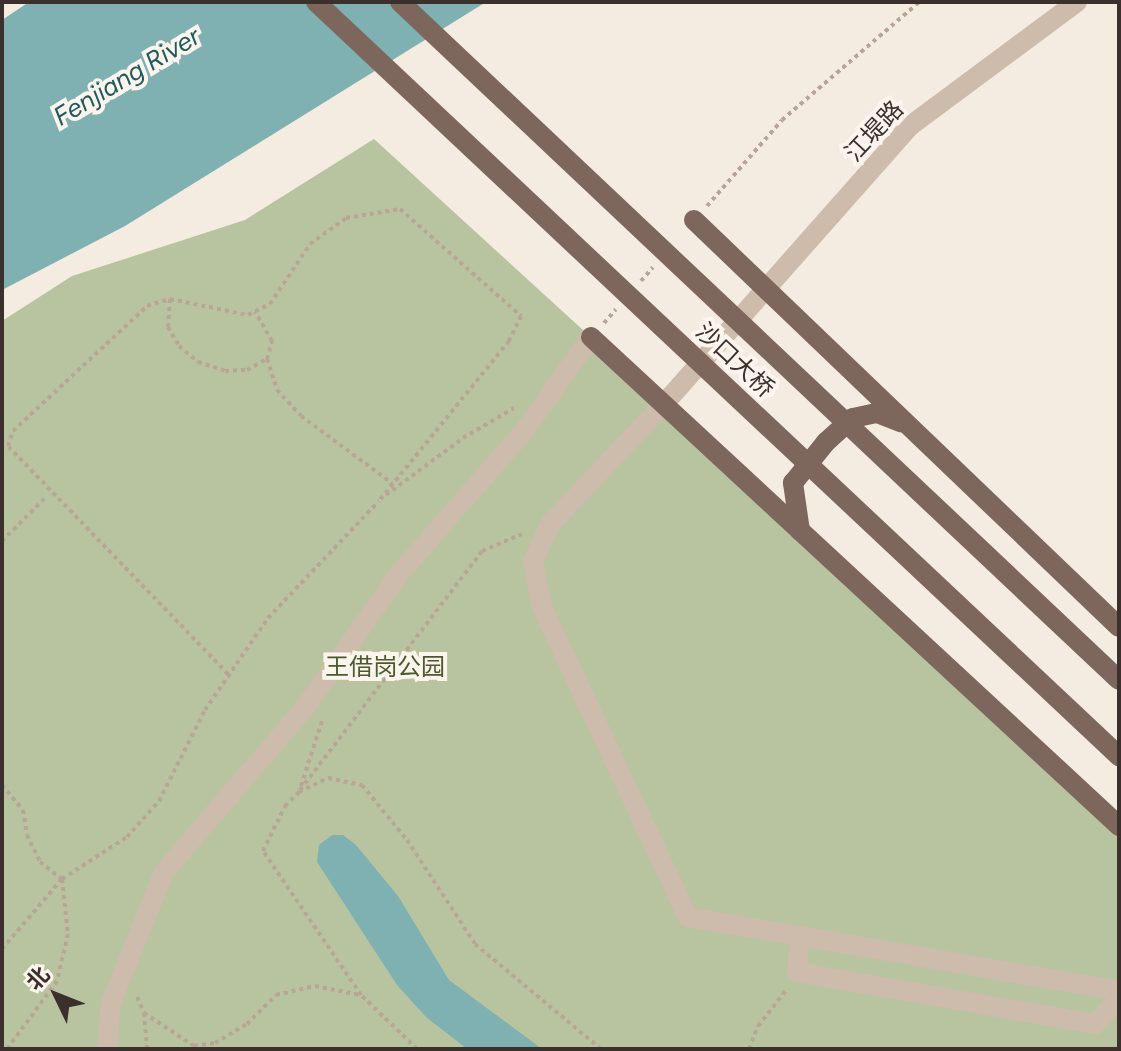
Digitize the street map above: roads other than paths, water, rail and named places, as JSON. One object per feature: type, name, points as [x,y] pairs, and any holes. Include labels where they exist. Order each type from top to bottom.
[{"type":"main road","name":"沙口大桥","points":[[316,2],[1119,756]]},
{"type":"main road","name":"沙口大桥","points":[[400,2],[1119,680]]},
{"type":"main road","points":[[694,220],[1119,627]]},
{"type":"main road","points":[[591,337],[1119,826]]},
{"type":"main road","points":[[800,531],[793,483],[826,442],[853,418],[877,413],[909,425]]},
{"type":"street","name":"江堤路","points":[[800,937],[688,917],[542,607],[533,562],[546,534],[769,291],[910,126],[1077,2]]},
{"type":"street","points":[[107,1049],[111,1003],[164,872],[307,705],[399,574],[524,431],[591,337]]},
{"type":"street","points":[[1119,991],[800,937],[797,972],[1095,1024],[1119,999]]},
{"type":"street","points":[[932,996],[938,960]]},
{"type":"water","name":"Fenjiang River","points":[[29,2],[486,2],[125,226],[2,290],[2,20]]},
{"type":"water","points":[[332,835],[343,835],[356,845],[398,896],[449,980],[542,1049],[467,1049],[426,1017],[397,985],[317,862],[319,845]]},
{"type":"park label","name":"王借岗公园","points":[[385,667]]}]
